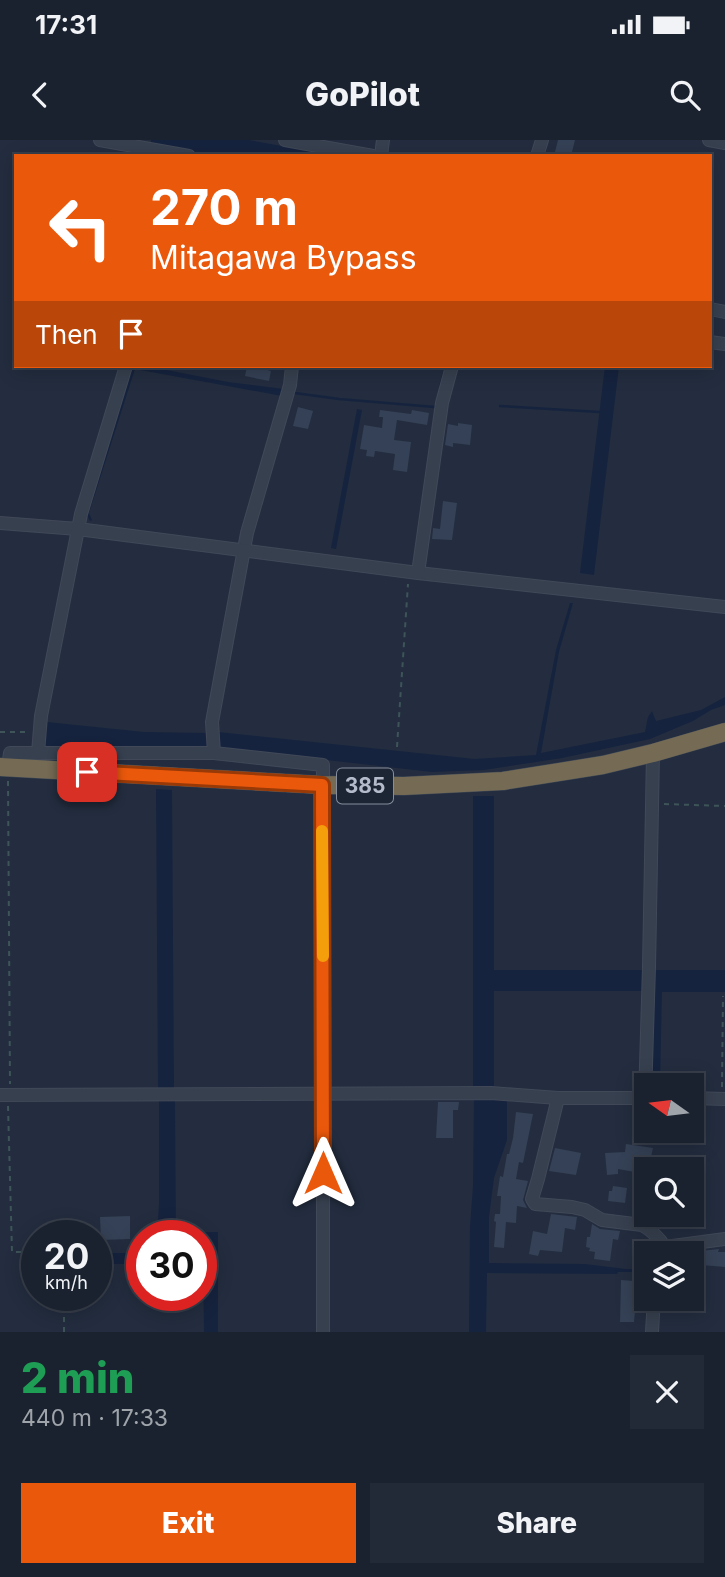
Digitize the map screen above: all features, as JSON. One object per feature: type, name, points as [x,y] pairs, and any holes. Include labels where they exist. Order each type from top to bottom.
[{"type":"highway","name":"385","points":[[4,767],[322,785],[404,786],[503,781],[603,765],[725,732]]},
{"type":"street","points":[[100,140],[145,144],[165,154]]},
{"type":"street","points":[[285,140],[362,154]]},
{"type":"street","points":[[709,140],[725,143]]},
{"type":"street","points":[[38,753],[41,716],[80,514],[125,368]]},
{"type":"street","points":[[214,753],[212,722],[247,533],[290,385],[292,368]]},
{"type":"street","points":[[413,572],[442,403],[451,368]]},
{"type":"street","points":[[0,523],[78,529],[413,572],[725,607]]},
{"type":"street","points":[[4,767],[9,753],[214,753],[323,765],[323,1332]]},
{"type":"street","points":[[646,1073],[653,753]]},
{"type":"street","points":[[5,1095],[491,1093],[634,1098]]},
{"type":"street","points":[[558,1097],[532,1199],[535,1204],[572,1207],[585,1210],[602,1220],[642,1225],[648,1228],[657,1241]]},
{"type":"street","points":[[704,1098],[723,1099]]},
{"type":"street","points":[[704,1242],[725,1238]]},
{"type":"street","points":[[652,1332],[653,1311]]},
{"type":"path","points":[[397,747],[413,572]]},
{"type":"path","points":[[0,732],[40,732]]},
{"type":"path","points":[[4,767],[5,1095],[8,1106],[12,1252],[21,1252]]},
{"type":"path","points":[[653,803],[725,806]]},
{"type":"path","points":[[723,996],[723,1099]]},
{"type":"path","points":[[64,1311],[64,1332]]},
{"type":"water","points":[[151,140],[249,140],[326,154],[207,154],[151,144]]},
{"type":"water","points":[[131,368],[156,368],[228,382],[284,389],[282,396],[135,369],[89,513],[92,520],[90,521],[86,514]]},
{"type":"water","points":[[605,368],[619,368],[594,575],[580,573]]},
{"type":"water","points":[[357,409],[362,410],[336,549],[331,548]]},
{"type":"water","points":[[570,603],[573,603],[559,652],[541,753],[645,732],[652,711],[656,721],[701,710],[725,697],[725,705],[650,739],[562,758],[484,770],[432,772],[221,748],[217,742],[218,732],[475,759],[536,755],[556,650]]},
{"type":"water","points":[[47,722],[144,732],[207,733],[209,742],[207,747],[47,748],[44,742]]},
{"type":"water","points":[[156,789],[172,790],[174,1088],[158,1088]]},
{"type":"water","points":[[473,796],[494,796],[494,970],[646,970],[645,991],[494,991],[494,1086],[473,1086]]},
{"type":"water","points":[[653,970],[725,970],[725,992],[662,992],[660,1073],[650,1073]]},
{"type":"water","points":[[474,1099],[507,1100],[507,1140],[494,1178],[489,1217],[489,1263],[585,1264],[634,1269],[634,1272],[487,1273],[486,1332],[469,1332]]},
{"type":"water","points":[[159,1101],[175,1101],[176,1220],[158,1220]]},
{"type":"water","points":[[218,1232],[218,1332],[204,1332],[204,1311],[217,1311]]},
{"type":"water","points":[[112,1253],[126,1253],[126,1264],[112,1264]]},
{"type":"building","points":[[558,140],[575,140],[572,154],[554,154]]},
{"type":"building","points":[[247,368],[264,368],[271,371],[269,381],[245,376]]},
{"type":"building","points":[[298,407],[313,411],[308,429],[293,426]]},
{"type":"building","points":[[380,410],[429,413],[427,425],[397,420],[394,440],[411,442],[407,472],[393,470],[395,454],[375,451],[374,457],[366,456],[367,450],[360,449],[364,425],[382,428],[383,417],[379,417]]},
{"type":"building","points":[[458,423],[472,425],[470,445],[445,445],[448,424],[458,426]]},
{"type":"building","points":[[443,501],[457,503],[452,540],[432,539],[433,528],[440,529]]},
{"type":"building","points":[[438,1102],[459,1102],[458,1110],[453,1110],[453,1138],[436,1138]]},
{"type":"building","points":[[516,1112],[533,1114],[523,1163],[519,1162],[516,1179],[528,1181],[523,1200],[527,1208],[517,1206],[516,1223],[506,1222],[504,1248],[494,1247],[495,1214],[500,1214],[501,1196],[497,1196],[500,1176],[503,1177],[513,1138]]},
{"type":"building","points":[[626,1144],[653,1148],[651,1157],[634,1157],[634,1172],[618,1169],[618,1174],[607,1175],[605,1153],[625,1152]]},
{"type":"building","points":[[555,1148],[581,1153],[576,1175],[549,1171]]},
{"type":"building","points":[[613,1186],[627,1188],[625,1203],[608,1201],[609,1191],[612,1191]]},
{"type":"building","points":[[551,1214],[577,1217],[575,1230],[565,1228],[562,1252],[540,1250],[538,1256],[529,1254],[533,1231],[547,1234]]},
{"type":"building","points":[[130,1216],[130,1220],[126,1220],[126,1239],[112,1240],[112,1220],[100,1220],[100,1217]]},
{"type":"building","points":[[592,1224],[600,1229],[620,1231],[618,1240],[613,1239],[610,1261],[594,1259],[595,1252],[586,1247]]},
{"type":"building","points":[[719,1249],[718,1252],[725,1252],[725,1267],[704,1265],[704,1251]]},
{"type":"building","points":[[621,1280],[634,1281],[634,1322],[620,1322]]},
{"type":"waterway","points":[[440,387],[445,368]]},
{"type":"waterway","points":[[295,393],[435,407]]},
{"type":"waterway","points":[[500,406],[599,412]]},
{"type":"slow traffic","points":[[322,831],[323,956]]},
{"type":"route","points":[[87,772],[322,785],[323,1173]]}]
